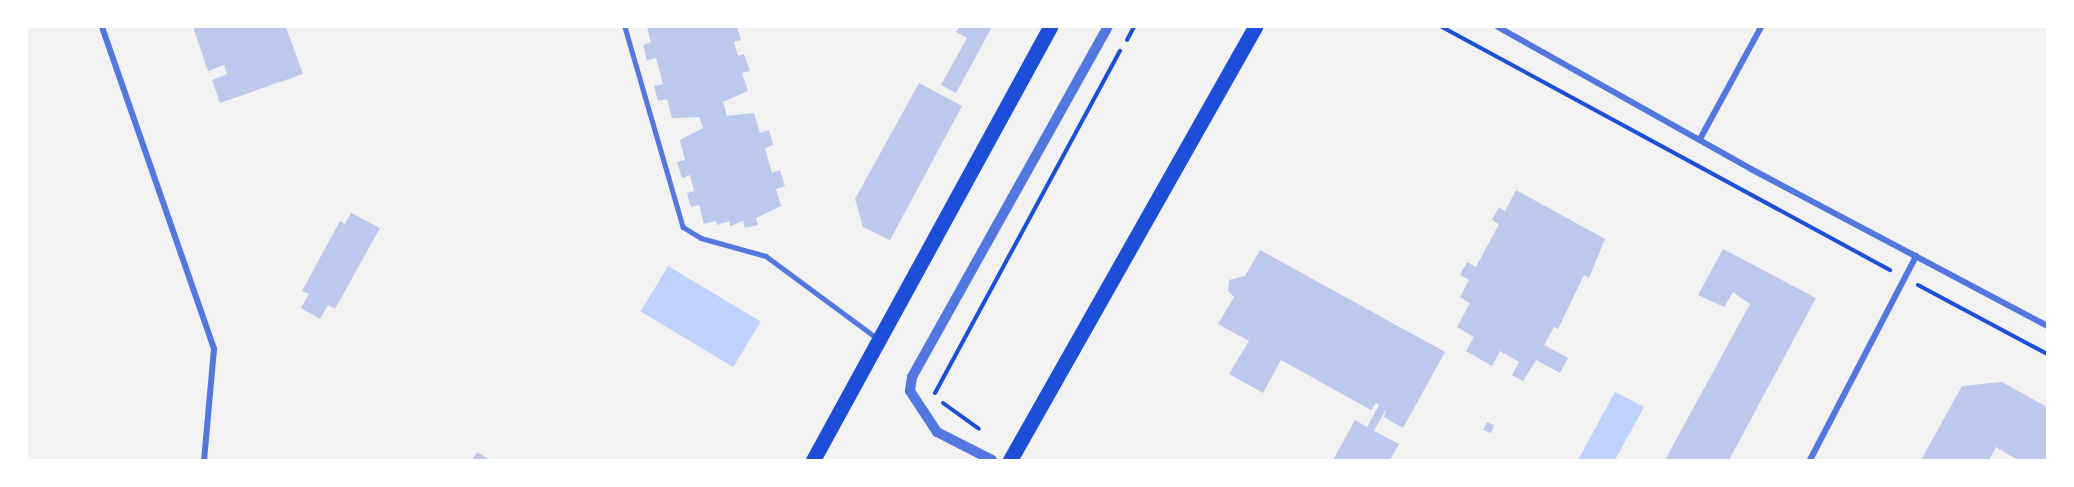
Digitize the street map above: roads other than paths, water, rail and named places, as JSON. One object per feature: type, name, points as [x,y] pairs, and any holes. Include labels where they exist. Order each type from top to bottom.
[{"type":"main road","points":[[813,460],[1050,27]]},
{"type":"main road","points":[[1010,460],[1255,27]]},
{"type":"street","points":[[102,27],[214,349],[204,460]]},
{"type":"street","points":[[992,460],[937,432],[910,391],[912,377],[1108,27]]},
{"type":"street","points":[[1498,27],[2047,326]]},
{"type":"street","points":[[1700,139],[1761,27]]},
{"type":"street","points":[[1810,460],[1916,256]]},
{"type":"lane","points":[[625,27],[683,227],[701,238],[766,256],[879,340]]},
{"type":"water","points":[[668,266],[761,322],[733,367],[641,311]]},
{"type":"water","points":[[1615,392],[1644,407],[1615,460],[1578,460]]}]
